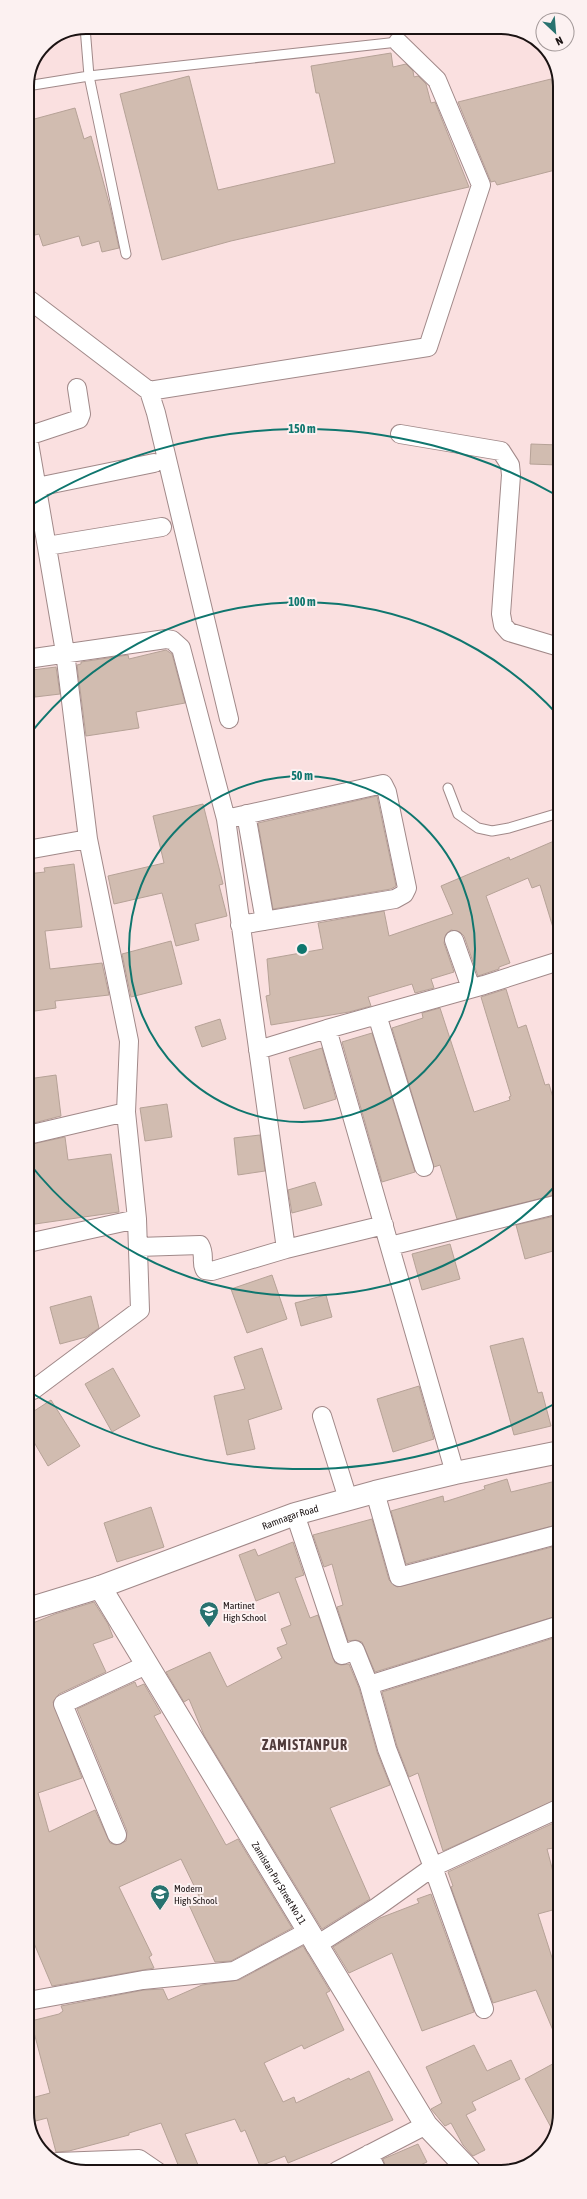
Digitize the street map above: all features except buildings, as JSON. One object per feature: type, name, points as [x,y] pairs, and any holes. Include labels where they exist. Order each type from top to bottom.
[{"type":"street","points":[[149,391],[428,347],[481,185],[437,80],[398,42]]},
{"type":"street","points":[[34,303],[149,391],[156,413],[229,719]]},
{"type":"street","points":[[34,431],[79,419],[80,414],[77,388]]},
{"type":"street","points":[[400,434],[501,451],[510,465],[512,475],[501,614],[503,625],[509,632],[553,645]]},
{"type":"street","points":[[37,487],[154,463]]},
{"type":"street","points":[[34,469],[37,487],[34,514],[47,546],[65,652],[88,840],[129,1041],[126,1112],[138,1247],[140,1310],[34,1389]]},
{"type":"street","points":[[47,546],[162,527]]},
{"type":"street","points":[[34,658],[65,652],[166,639],[177,644],[183,654],[226,819],[286,1249]]},
{"type":"street","points":[[226,819],[383,784],[387,792],[407,888],[404,894],[395,899],[240,924]]},
{"type":"street","points":[[246,814],[265,921]]},
{"type":"street","points":[[34,849],[88,840]]},
{"type":"street","points":[[454,940],[471,988]]},
{"type":"street","points":[[258,1050],[553,963]]},
{"type":"street","points":[[376,1015],[424,1168]]},
{"type":"street","points":[[327,1029],[455,1473]]},
{"type":"street","points":[[34,1134],[126,1112]]},
{"type":"street","points":[[390,1246],[553,1206]]},
{"type":"street","points":[[34,1242],[136,1219]]},
{"type":"street","points":[[138,1247],[200,1245],[204,1254],[202,1266],[205,1270],[212,1271],[286,1249],[384,1225]]},
{"type":"street","points":[[322,1416],[348,1499]]},
{"type":"street","name":"Ramnagar Road","points":[[34,1607],[100,1587],[295,1514],[375,1492],[455,1473],[553,1453]]},
{"type":"street","points":[[375,1492],[399,1577],[553,1536]]},
{"type":"street","points":[[295,1514],[342,1655],[355,1650],[369,1685],[387,1749],[433,1867],[484,2009]]},
{"type":"street","name":"Zamistan Pur Street No 11","points":[[100,1587],[311,1939],[426,2125],[464,2165]]},
{"type":"street","points":[[369,1685],[553,1627]]},
{"type":"street","points":[[117,1835],[63,1704],[146,1665]]},
{"type":"street","points":[[34,1999],[143,1980],[234,1971],[311,1939],[377,1907],[433,1867],[553,1811]]},
{"type":"street","points":[[348,2165],[426,2125]]},
{"type":"street","points":[[368,2154],[373,2165]]},
{"type":"street","points":[[68,2162],[139,2159],[148,2165]]},
{"type":"lane","points":[[86,34],[89,76],[126,254]]},
{"type":"lane","points":[[34,85],[89,76],[398,42]]},
{"type":"lane","points":[[448,788],[458,814],[478,828],[492,831],[509,828],[553,815]]},
{"type":"place","name":"Martinet High School","points":[[209,1628]]},
{"type":"place","name":"Modern High School","points":[[160,1911]]},
{"type":"district","name":"ZAMISTANPUR","points":[[305,1745]]}]
